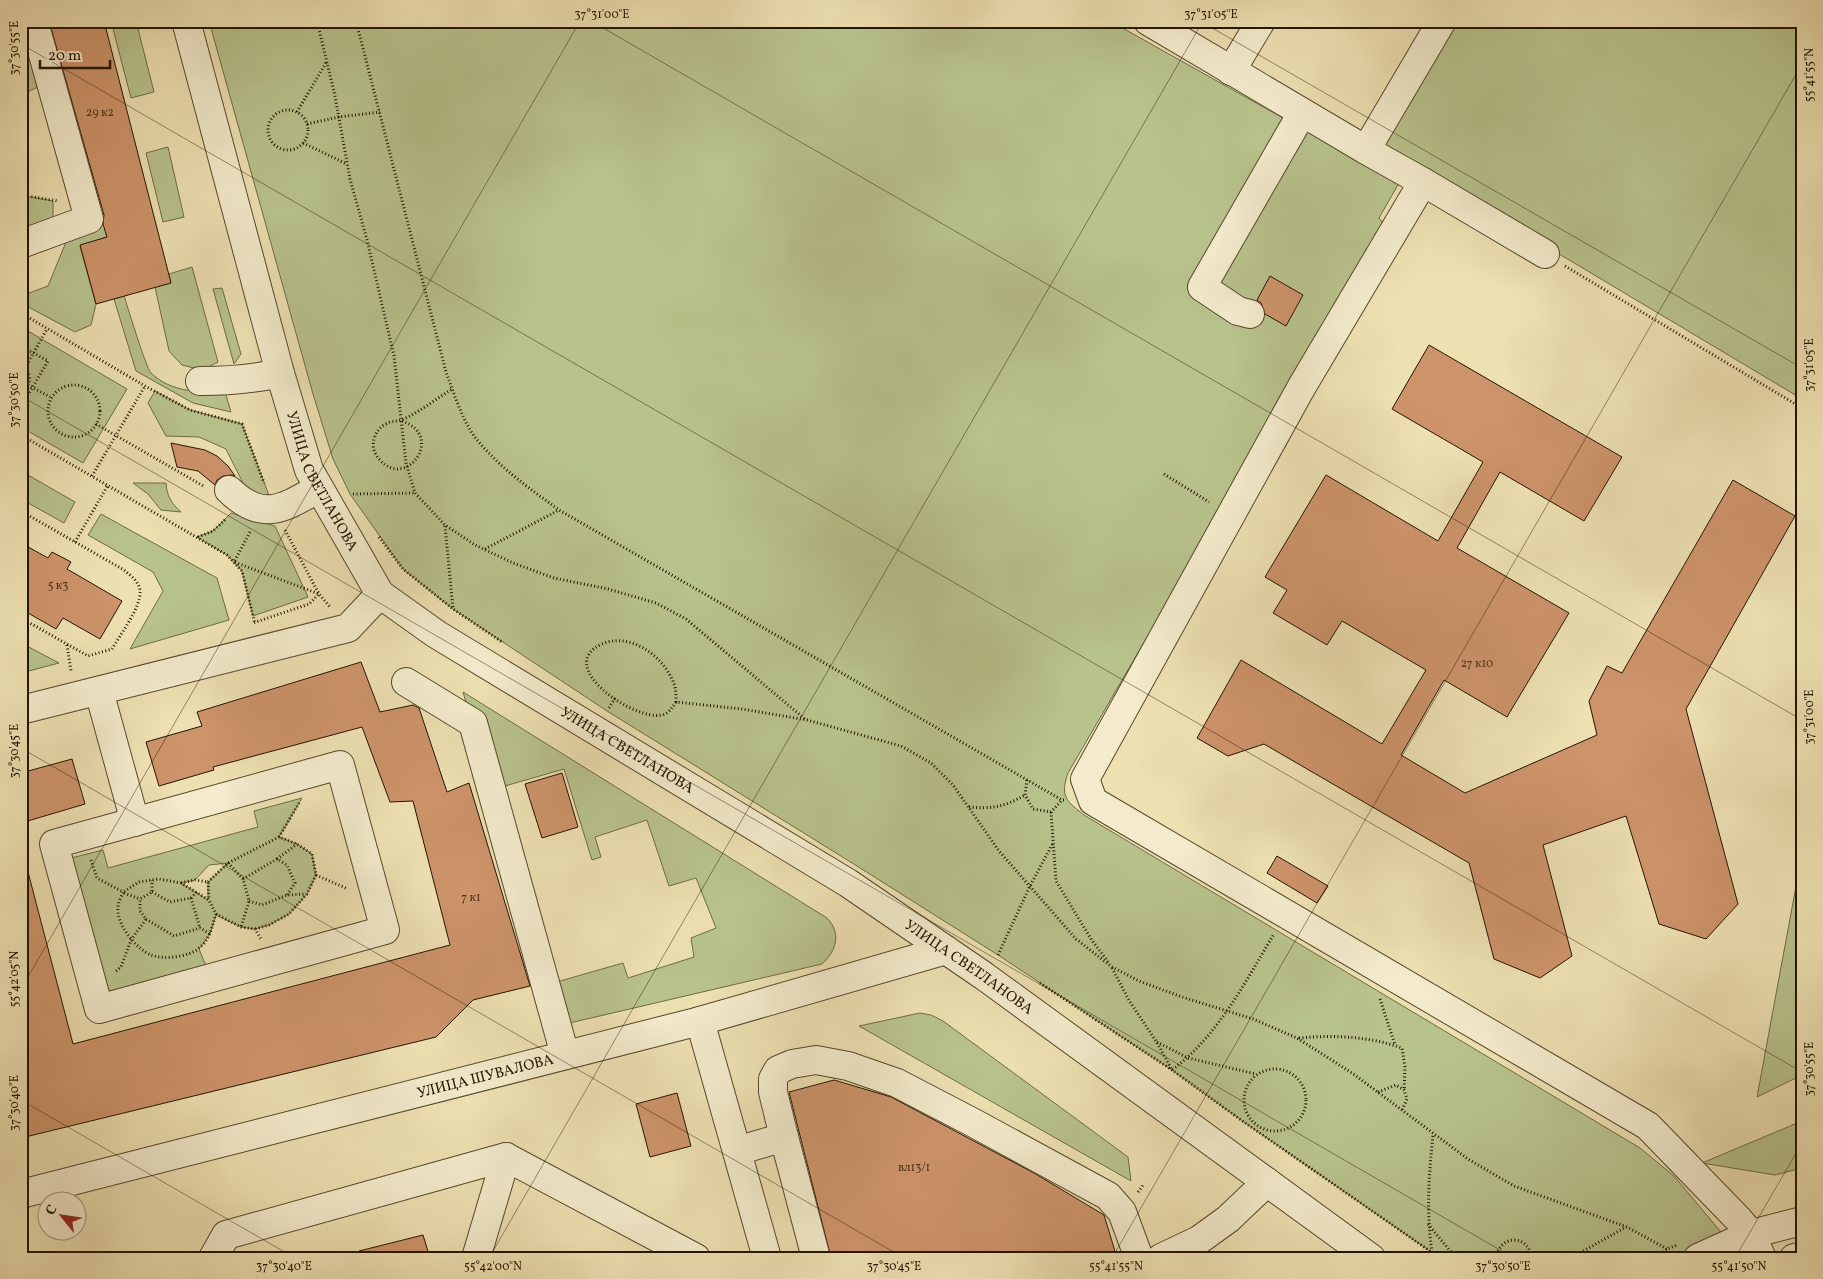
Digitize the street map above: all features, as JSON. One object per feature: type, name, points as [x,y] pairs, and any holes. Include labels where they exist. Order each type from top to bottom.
[{"type":"street","name":"УЛИЦА СВЕТЛАНОВА","points":[[186,21],[280,373],[309,470],[380,594],[436,634],[848,884],[984,976],[1371,1258]]},
{"type":"street","points":[[1148,21],[1545,254]]},
{"type":"street","points":[[1366,150],[1442,21]]},
{"type":"street","points":[[1231,71],[1260,22]]},
{"type":"street","points":[[21,37],[37,33],[89,219],[21,244]]},
{"type":"street","points":[[1250,314],[1238,311],[1202,287],[1302,113]]},
{"type":"street","points":[[1424,182],[1302,388],[1085,779],[1092,801],[1648,1126],[1739,1220],[1756,1246]]},
{"type":"street","points":[[200,381],[231,380],[280,373]]},
{"type":"street","points":[[222,497],[241,501],[253,507],[274,510],[295,502],[319,488]]},
{"type":"street","points":[[21,710],[348,628],[380,594]]},
{"type":"street","points":[[406,682],[473,724],[565,1055]]},
{"type":"street","points":[[99,691],[135,822]]},
{"type":"street","points":[[340,765],[385,930],[99,1009],[54,844],[135,822],[340,765]]},
{"type":"street","name":"УЛИЦА ШУВАЛОВА","points":[[21,1194],[700,1021],[946,950]]},
{"type":"street","points":[[700,1021],[767,1258]]},
{"type":"street","points":[[816,1258],[773,1092],[773,1079],[778,1070],[792,1064],[816,1060],[848,1066],[896,1083],[1108,1196],[1122,1212],[1138,1258]]},
{"type":"street","points":[[737,1151],[784,1137]]},
{"type":"street","points":[[213,1258],[226,1235],[506,1157],[696,1258]]},
{"type":"street","points":[[476,1258],[506,1157]]},
{"type":"street","points":[[1160,1258],[1199,1240],[1228,1219],[1267,1182]]},
{"type":"street","points":[[1698,1258],[1756,1246],[1802,1221]]},
{"type":"street","points":[[1794,1258],[1802,1256]]},
{"type":"path","points":[[317,21],[339,117],[347,164],[394,356],[407,466],[415,493],[445,526],[484,549],[513,563],[554,578],[656,603],[686,619],[807,720]]},
{"type":"path","points":[[356,21],[446,372],[458,406],[474,435],[497,462],[559,510],[1062,800],[1092,801]]},
{"type":"path","points":[[297,112],[327,60]]},
{"type":"path","points":[[291,110],[297,112],[305,119],[307,124],[306,137],[298,147],[284,149],[273,142],[270,136],[270,123],[278,113],[291,110]]},
{"type":"path","points":[[307,124],[339,117],[380,112]]},
{"type":"path","points":[[303,143],[347,164]]},
{"type":"path","points":[[21,195],[85,206]]},
{"type":"path","points":[[1545,254],[1802,408]]},
{"type":"path","points":[[21,313],[145,386],[92,476]]},
{"type":"path","points":[[21,390],[28,385],[30,375],[23,367],[48,328]]},
{"type":"path","points":[[21,346],[48,361],[21,407]]},
{"type":"path","points":[[71,384],[87,388],[98,400],[100,408],[100,416],[96,424],[91,431],[83,436],[65,436],[56,431],[47,415],[50,397],[63,386],[71,384]]},
{"type":"path","points":[[28,385],[50,397]]},
{"type":"path","points":[[402,420],[452,388]]},
{"type":"path","points":[[394,420],[402,420],[415,428],[422,442],[418,457],[407,466],[390,467],[382,463],[377,457],[374,441],[381,427],[394,420]]},
{"type":"path","points":[[96,424],[222,497],[214,530],[198,537]]},
{"type":"path","points":[[21,435],[227,555],[242,571],[260,650]]},
{"type":"path","points":[[1164,474],[1231,515]]},
{"type":"path","points":[[75,542],[108,485]]},
{"type":"path","points":[[356,503],[350,494],[415,493]]},
{"type":"path","points":[[484,549],[559,510]]},
{"type":"path","points":[[21,511],[135,578],[140,591],[138,604],[112,649],[88,656],[21,618]]},
{"type":"path","points":[[445,526],[452,609]]},
{"type":"path","points":[[378,536],[403,569],[452,609],[509,646]]},
{"type":"path","points":[[234,562],[319,594]]},
{"type":"path","points":[[623,641],[639,646],[654,654],[667,670],[676,688],[676,702],[671,710],[662,715],[648,714],[624,705],[599,686],[586,669],[586,658],[594,647],[607,642],[623,641]]},
{"type":"path","points":[[67,644],[70,668]]},
{"type":"path","points":[[607,711],[615,698]]},
{"type":"path","points":[[676,702],[742,709],[807,720],[901,746],[923,758],[931,763],[953,785],[999,851],[1076,939],[1112,967],[1139,981],[1253,1019],[1297,1038],[1352,1073],[1468,1159],[1514,1186],[1627,1226],[1667,1249]]},
{"type":"path","points":[[1027,780],[1025,795],[1033,809],[1051,812]]},
{"type":"path","points":[[970,807],[985,808],[1008,805],[1025,795]]},
{"type":"path","points":[[1062,800],[1051,812],[1056,882],[1091,939],[1112,967],[1130,1002],[1156,1041],[1172,1070]]},
{"type":"path","points":[[83,836],[97,878],[140,899]]},
{"type":"path","points":[[279,837],[297,844],[312,854],[316,875],[307,894],[289,914],[269,925],[255,929],[241,927],[216,914],[209,900],[208,882],[228,863],[279,837]]},
{"type":"path","points":[[1006,960],[998,955],[1030,886],[1053,843]]},
{"type":"path","points":[[243,879],[277,859],[297,844]]},
{"type":"path","points":[[277,859],[287,865],[295,883],[287,895]]},
{"type":"path","points":[[228,863],[243,879],[249,901],[241,927]]},
{"type":"path","points":[[209,900],[181,883],[159,879],[140,882],[124,892],[118,907],[121,923],[131,940],[151,955],[175,958],[199,949],[210,934],[216,914]]},
{"type":"path","points":[[152,880],[152,892]]},
{"type":"path","points":[[181,883],[194,880],[208,882]]},
{"type":"path","points":[[140,899],[152,892]]},
{"type":"path","points":[[152,892],[170,902],[191,898],[197,892]]},
{"type":"path","points":[[249,901],[262,905],[287,895],[307,894]]},
{"type":"path","points":[[191,898],[200,928],[210,934]]},
{"type":"path","points":[[140,899],[140,911],[146,919],[174,936],[200,928]]},
{"type":"path","points":[[1172,1070],[1188,1058],[1228,1011],[1286,914]]},
{"type":"path","points":[[94,989],[120,967],[131,940],[146,919]]},
{"type":"path","points":[[255,929],[264,946],[284,958]]},
{"type":"path","points":[[1369,963],[1395,1046]]},
{"type":"path","points":[[1039,982],[1172,1070],[1440,1258]]},
{"type":"path","points":[[1297,1038],[1348,1037],[1382,1041],[1402,1048],[1405,1067],[1404,1090],[1407,1099],[1402,1110]]},
{"type":"path","points":[[1156,1041],[1188,1058],[1256,1074]]},
{"type":"path","points":[[1275,1068],[1289,1072],[1301,1082],[1305,1091],[1307,1101],[1305,1111],[1293,1126],[1283,1131],[1272,1132],[1256,1128],[1246,1114],[1243,1103],[1244,1092],[1249,1082],[1256,1074],[1265,1070],[1275,1068]]},
{"type":"path","points":[[1378,1092],[1396,1086],[1404,1090]]},
{"type":"path","points":[[1432,1252],[1428,1223],[1428,1176],[1433,1134]]},
{"type":"path","points":[[1428,1223],[1451,1252],[1477,1258]]},
{"type":"path","points":[[1571,1258],[1627,1226]]},
{"type":"path","points":[[1496,1258],[1501,1245],[1512,1240],[1518,1240],[1528,1247],[1532,1258]]},
{"type":"green space","points":[[125,21],[136,21],[154,92],[131,98],[112,25]]},
{"type":"green space","points":[[209,21],[1110,21],[1399,183],[1379,218],[1382,222],[1382,233],[1068,773],[1065,787],[1066,797],[1084,815],[1640,1148],[1674,1176],[1726,1238],[1737,1258],[1440,1258],[1172,1070],[998,955],[607,711],[453,609],[403,569],[350,494],[333,459],[313,394]]},
{"type":"green space","points":[[1455,21],[1802,21],[1802,399],[1380,147]]},
{"type":"green space","points":[[42,47],[51,81],[21,95],[21,53]]},
{"type":"green space","points":[[168,147],[184,217],[163,222],[146,153]]},
{"type":"green space","points":[[21,178],[26,196],[53,201],[53,232],[21,244]]},
{"type":"green space","points":[[98,203],[107,237],[80,246],[96,304],[91,325],[75,332],[21,303],[21,296],[48,286],[73,225]]},
{"type":"green space","points":[[192,267],[218,362],[202,370],[182,365],[169,351],[155,287],[171,283],[169,274]]},
{"type":"green space","points":[[222,288],[241,354],[234,364],[213,289]]},
{"type":"green space","points":[[124,296],[141,350],[151,373],[159,380],[177,388],[225,392],[231,412],[193,403],[136,371],[114,299]]},
{"type":"green space","points":[[21,327],[127,389],[83,463],[21,427]]},
{"type":"green space","points":[[155,391],[190,410],[242,424],[270,498],[247,491],[226,449],[199,437],[166,436],[148,403]]},
{"type":"green space","points":[[21,471],[75,502],[64,523],[21,499]]},
{"type":"green space","points":[[133,483],[166,483],[170,499],[181,512],[161,510],[148,494]]},
{"type":"green space","points":[[231,513],[275,526],[308,597],[253,616],[242,571],[227,555],[197,537],[213,531]]},
{"type":"green space","points":[[101,514],[217,578],[229,620],[130,649],[163,591],[153,572],[88,535]]},
{"type":"green space","points":[[21,643],[59,663],[21,673]]},
{"type":"green space","points":[[463,692],[827,918],[835,930],[836,936],[831,954],[822,964],[557,1026],[546,985],[623,963],[628,978],[694,957],[691,938],[716,928],[696,878],[669,886],[647,820],[595,837],[601,857],[592,860],[564,769],[491,790]]},
{"type":"green space","points":[[302,798],[279,837],[297,844],[312,854],[316,875],[307,894],[289,914],[269,925],[255,929],[241,927],[216,915],[210,934],[199,949],[211,978],[109,1007],[59,861],[103,850],[108,868],[258,827],[254,811]],"holes":[[[228,863],[208,882],[208,900],[181,883],[195,880],[209,865]]]},
{"type":"green space","points":[[1802,854],[1802,1075],[1757,1097]]},
{"type":"green space","points":[[920,1013],[931,1015],[943,1021],[1128,1157],[1131,1181],[859,1026]]},
{"type":"green space","points":[[1802,1121],[1802,1168],[1775,1175],[1702,1163]]},
{"type":"building","points":[[49,21],[104,21],[171,283],[96,304],[80,245],[107,237],[103,224],[104,215]]},
{"type":"building","points":[[1270,276],[1303,295],[1286,326],[1265,314],[1261,303],[1257,300]]},
{"type":"building","points":[[1429,345],[1622,457],[1584,521],[1500,472],[1457,548],[1569,613],[1507,717],[1444,680],[1401,755],[1465,793],[1597,735],[1589,701],[1607,666],[1622,673],[1733,480],[1795,516],[1686,709],[1738,904],[1706,939],[1659,924],[1626,816],[1543,845],[1572,956],[1540,978],[1494,959],[1469,863],[1264,744],[1228,756],[1197,738],[1241,660],[1382,744],[1426,670],[1342,621],[1327,645],[1273,613],[1287,590],[1265,577],[1326,475],[1438,541],[1483,462],[1392,409]]},
{"type":"building","points":[[171,443],[205,450],[217,456],[235,476],[223,476],[217,480],[215,485],[198,471],[177,467]]},
{"type":"building","points":[[21,543],[48,558],[52,552],[71,562],[67,569],[122,601],[100,639],[63,618],[56,629],[21,609]]},
{"type":"building","points":[[361,662],[380,712],[413,705],[419,708],[447,792],[469,783],[530,986],[473,1000],[436,1037],[21,1138],[21,873],[28,872],[73,1044],[450,945],[413,801],[390,802],[362,727],[213,767],[214,770],[159,786],[146,742],[202,726],[197,712]]},
{"type":"building","points":[[72,759],[85,804],[21,823],[21,773]]},
{"type":"building","points":[[562,773],[578,827],[542,838],[525,784]]},
{"type":"building","points":[[1277,856],[1328,886],[1317,903],[1267,873]]},
{"type":"building","points":[[834,1080],[891,1097],[1034,1173],[1104,1215],[1117,1258],[831,1258],[789,1092]]},
{"type":"building","points":[[677,1093],[691,1146],[650,1157],[636,1104]]},
{"type":"building","points":[[423,1235],[430,1258],[360,1258],[359,1251]]}]
